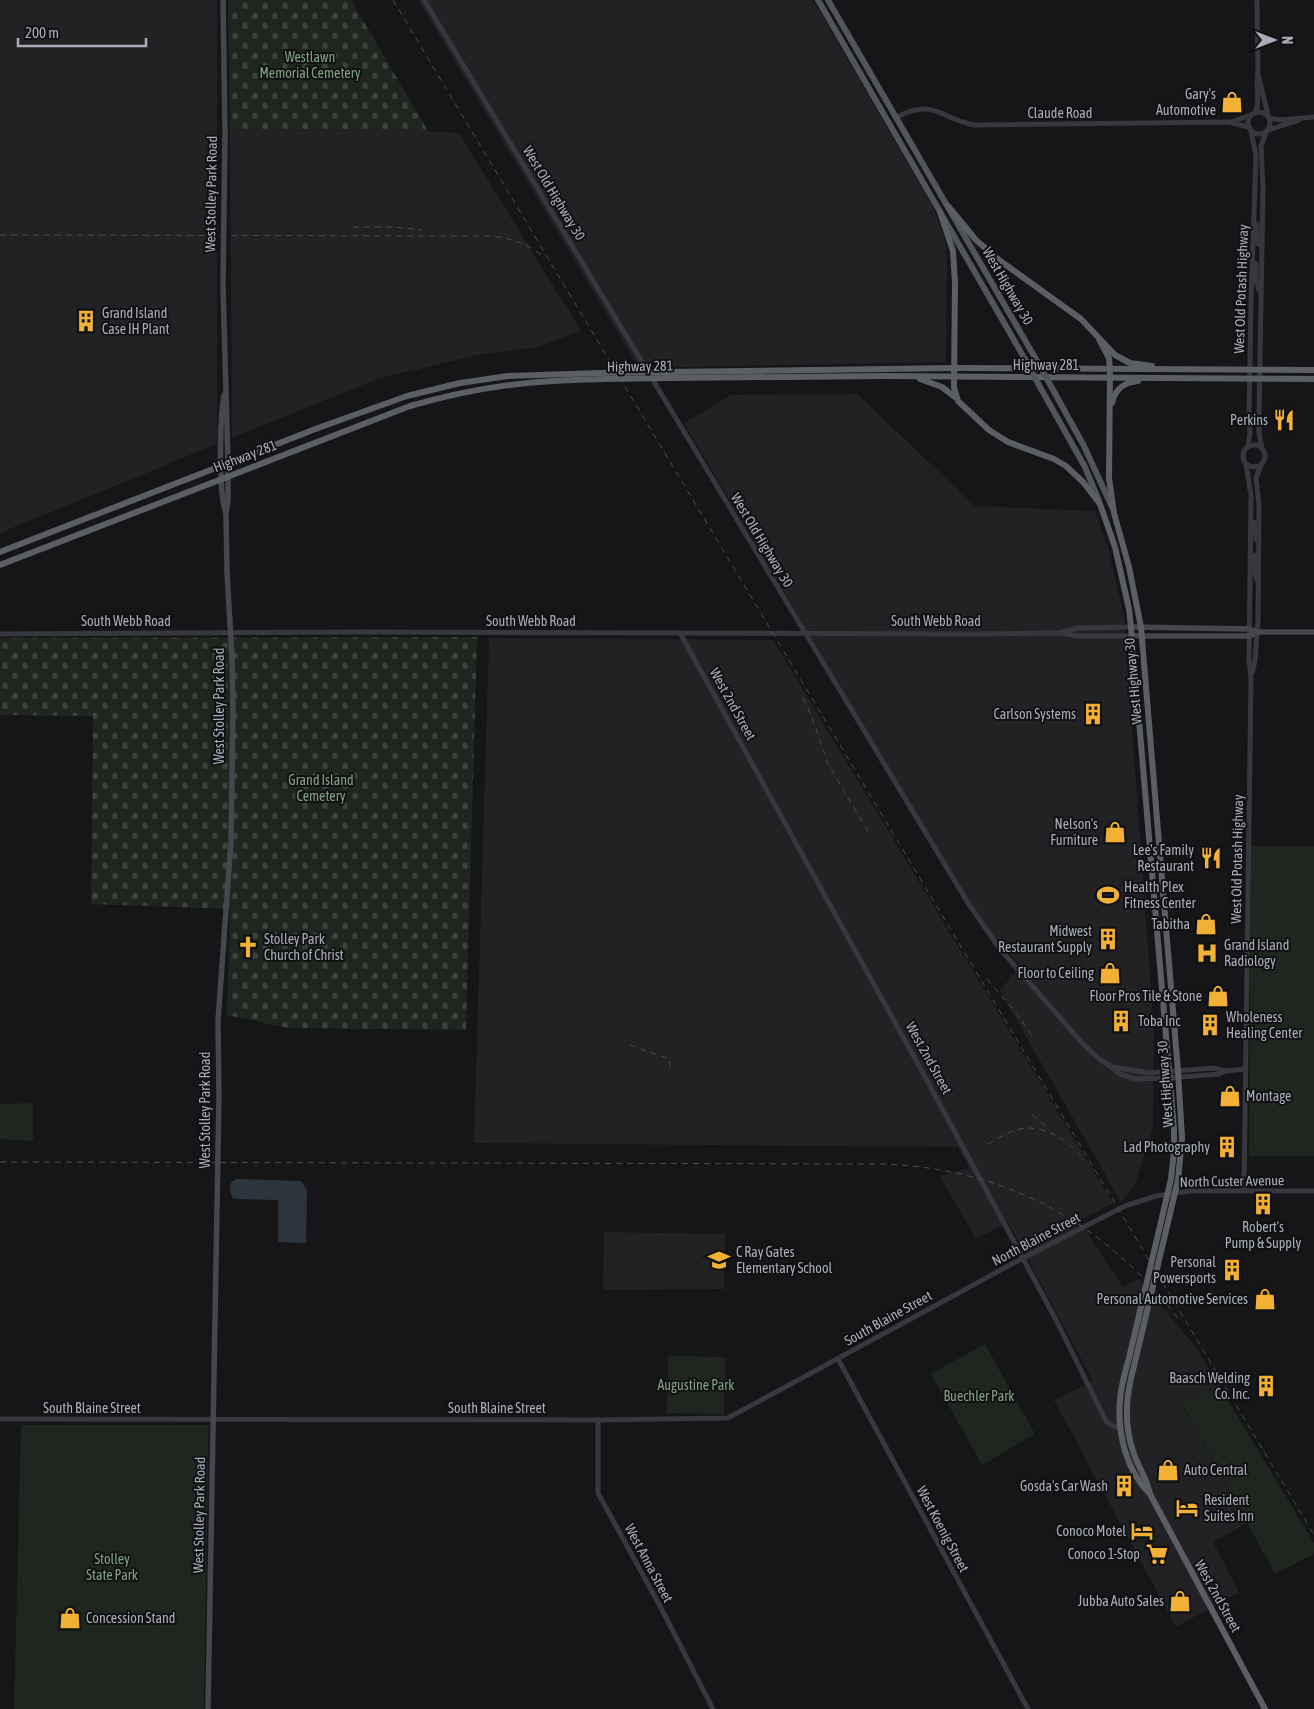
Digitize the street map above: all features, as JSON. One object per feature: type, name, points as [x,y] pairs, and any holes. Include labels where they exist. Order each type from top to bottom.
[{"type":"highway","points":[[948,206],[976,240],[999,260],[1068,309],[1090,328],[1115,355],[1130,363],[1178,370]]},
{"type":"highway","points":[[940,212],[953,251],[955,284],[954,376],[955,393],[958,401]]},
{"type":"highway","points":[[1099,339],[1109,358],[1109,478],[1114,513]]},
{"type":"highway","name":"Highway 281","points":[[0,552],[381,404],[437,388],[508,376],[667,375],[954,368],[1314,370]]},
{"type":"highway","name":"Highway 281","points":[[667,375],[1314,378]]},
{"type":"highway","name":"Highway 281","points":[[0,566],[385,415],[438,398],[484,388],[526,382],[603,376]]},
{"type":"highway","points":[[899,376],[919,379],[949,392],[989,430],[1008,442],[1054,459],[1066,466],[1083,482],[1100,504]]},
{"type":"highway","points":[[1110,419],[1114,395],[1122,386],[1135,381],[1177,378]]},
{"type":"highway","name":"West Highway 30","points":[[1100,504],[1115,547],[1129,609],[1174,1141],[1174,1179],[1120,1400],[1124,1430]]},
{"type":"highway","name":"West Highway 30","points":[[1114,513],[1129,567],[1142,636],[1182,1138],[1126,1401],[1124,1430]]},
{"type":"highway","name":"West 2nd Street","points":[[1124,1430],[1147,1482],[1150,1494],[1265,1709]]},
{"type":"main road","name":"West Stolley Park Road","points":[[208,1709],[219,1096],[218,1021],[231,841],[233,708],[226,512],[222,502],[228,417],[225,389],[223,238],[223,0]]},
{"type":"main road","name":"West Highway 30","points":[[818,0],[1026,361],[1085,467],[1100,504]]},
{"type":"main road","name":"West Highway 30","points":[[828,0],[1037,361],[1086,449],[1114,513]]},
{"type":"main road","points":[[882,111],[892,117],[896,117]]},
{"type":"main road","points":[[889,123],[894,122],[902,126]]},
{"type":"main road","name":"South Webb Road","points":[[1131,627],[1250,632]]},
{"type":"main road","points":[[1257,632],[1314,632]]},
{"type":"main road","name":"South Webb Road","points":[[1132,636],[1257,632]]},
{"type":"street","name":"West Old Highway 30","points":[[424,0],[968,904],[1000,950],[1084,1045],[1099,1060],[1112,1067],[1169,1075],[1214,1068],[1225,1071],[1245,1069]]},
{"type":"street","points":[[1257,0],[1258,71],[1256,82],[1258,105],[1248,121],[1250,129],[1258,134],[1302,119]]},
{"type":"street","points":[[1258,71],[1271,123],[1267,131]]},
{"type":"street","name":"Claude Road","points":[[896,117],[915,110],[932,109],[962,123],[975,125],[1228,122],[1253,114]]},
{"type":"street","points":[[1253,114],[1262,112],[1276,120],[1314,117]]},
{"type":"street","name":"Claude Road","points":[[1228,122],[1250,129]]},
{"type":"street","name":"West Old Potash Highway","points":[[1248,447],[1250,433],[1249,379],[1256,156],[1250,129]]},
{"type":"street","name":"West Old Potash Highway","points":[[1262,448],[1259,433],[1263,188],[1261,146],[1267,131]]},
{"type":"street","points":[[1254,212],[1257,224],[1257,242],[1262,245]]},
{"type":"street","points":[[1252,262],[1256,264],[1256,280],[1261,295]]},
{"type":"street","points":[[1255,445],[1262,448],[1265,458],[1262,465],[1252,468],[1246,465],[1242,456],[1244,451],[1248,447],[1255,445]]},
{"type":"street","name":"West Old Potash Highway","points":[[1244,1190],[1251,678],[1251,505],[1246,465]]},
{"type":"street","name":"West Old Potash Highway","points":[[1251,678],[1257,632],[1259,541],[1256,478],[1262,465]]},
{"type":"street","points":[[1251,505],[1254,513],[1254,538],[1259,541]]},
{"type":"street","points":[[1250,554],[1254,555],[1255,574],[1258,582]]},
{"type":"street","name":"South Webb Road","points":[[0,634],[975,634],[1062,632],[1078,628],[1131,627]]},
{"type":"street","name":"South Webb Road","points":[[1062,632],[1077,636],[1132,636]]},
{"type":"street","name":"West 2nd Street","points":[[680,633],[1023,1258],[1108,1423],[1124,1430]]},
{"type":"street","name":"North Custer Avenue","points":[[1122,1208],[1146,1199],[1173,1193],[1244,1190],[1314,1191]]},
{"type":"street","name":"North Blaine Street","points":[[961,1292],[1122,1208]]},
{"type":"street","name":"South Blaine Street","points":[[0,1419],[598,1420],[728,1418],[961,1292]]},
{"type":"street","name":"West Koenig Street","points":[[838,1359],[1028,1709]]},
{"type":"street","name":"West Anna Street","points":[[598,1420],[598,1493],[660,1606],[713,1709]]},
{"type":"shaded area","points":[[0,0],[217,0],[217,444],[0,533]]},
{"type":"shaded area","points":[[418,0],[813,0],[933,207],[945,240],[947,263],[946,362],[639,368]]},
{"type":"shaded area","points":[[230,130],[428,131],[459,133],[581,331],[537,347],[482,354],[377,379],[232,438]]},
{"type":"shaded area","points":[[857,394],[975,506],[1095,511],[1108,548],[1124,617],[1154,1031],[1153,1128],[1136,1182],[1121,1202],[1000,991],[1020,966],[977,917],[684,423],[731,395]]},
{"type":"shaded area","points":[[489,638],[773,640],[1113,1203],[1079,1221],[1123,1287],[1138,1278],[1198,1350],[1219,1386],[1183,1406],[1247,1523],[1213,1542],[1239,1592],[1176,1627],[1054,1400],[1093,1381],[1008,1222],[976,1239],[940,1176],[969,1168],[958,1147],[474,1143]]},
{"type":"shaded area","points":[[237,1179],[301,1181],[307,1190],[306,1243],[278,1242],[278,1200],[233,1198],[230,1184]]},
{"type":"shaded area","points":[[604,1232],[725,1234],[724,1289],[603,1290]]},
{"type":"green space","name":"Westlawn Memorial Cemetery","points":[[228,0],[351,0],[428,131],[230,130]]},
{"type":"green space","name":"Grand Island Cemetery","points":[[477,637],[466,1030],[288,1028],[227,1015],[230,909],[91,904],[93,716],[0,715],[0,638]]},
{"type":"green space","points":[[1251,846],[1314,846],[1314,1156],[1249,1156]]},
{"type":"green space","points":[[33,1103],[33,1141],[0,1139],[0,1104]]},
{"type":"green space","name":"Buechler Park","points":[[985,1344],[1035,1434],[982,1465],[931,1374]]},
{"type":"green space","name":"Augustine Park","points":[[668,1356],[725,1357],[724,1414],[667,1413]]},
{"type":"green space","points":[[1219,1386],[1314,1543],[1314,1554],[1275,1574],[1183,1405]]},
{"type":"green space","name":"Stolley State Park","points":[[21,1425],[209,1425],[204,1709],[14,1709]]},
{"type":"railway","points":[[393,0],[1314,1535]]},
{"type":"railway","points":[[353,227],[394,227],[422,230]]},
{"type":"railway","points":[[0,235],[490,236],[519,242],[544,258]]},
{"type":"railway","points":[[803,698],[812,717],[828,764],[870,835]]},
{"type":"railway","points":[[987,979],[1017,1014],[1033,1037]]},
{"type":"railway","points":[[630,1045],[669,1059],[671,1070]]},
{"type":"railway","points":[[1032,1115],[1047,1127]]},
{"type":"railway","points":[[988,1144],[1016,1130],[1036,1128],[1054,1134],[1084,1160]]},
{"type":"railway","points":[[0,1162],[882,1164],[927,1168],[970,1176],[1011,1189],[1049,1207],[1085,1229],[1119,1255],[1150,1285],[1179,1320]]},
{"type":"place","name":"Gary's Automotive","points":[[1232,102]]},
{"type":"place","name":"Grand Island Case IH Plant","points":[[86,321]]},
{"type":"place","name":"Perkins","points":[[1284,420]]},
{"type":"place","name":"Carlson Systems","points":[[1093,714]]},
{"type":"place","name":"Nelson's Furniture","points":[[1115,832]]},
{"type":"place","name":"Lee's Family Restaurant","points":[[1211,858]]},
{"type":"place","name":"Health Plex Fitness Center","points":[[1108,895]]},
{"type":"place","name":"Tabitha","points":[[1206,924]]},
{"type":"place","name":"Midwest Restaurant Supply","points":[[1108,939]]},
{"type":"place","name":"Stolley Park Church of Christ","points":[[248,947]]},
{"type":"place","name":"Grand Island Radiology","points":[[1207,953]]},
{"type":"place","name":"Floor to Ceiling","points":[[1110,973]]},
{"type":"place","name":"Floor Pros Tile & Stone","points":[[1218,996]]},
{"type":"place","name":"Toba Inc","points":[[1121,1021]]},
{"type":"place","name":"Wholeness Healing Center","points":[[1210,1025]]},
{"type":"place","name":"Montage","points":[[1230,1096]]},
{"type":"place","name":"Lad Photography","points":[[1227,1147]]},
{"type":"place","name":"Robert's Pump & Supply","points":[[1263,1204]]},
{"type":"place","name":"C Ray Gates Elementary School","points":[[719,1260]]},
{"type":"place","name":"Personal Powersports","points":[[1232,1270]]},
{"type":"place","name":"Personal Automotive Services","points":[[1265,1299]]},
{"type":"place","name":"Baasch Welding Co. Inc.","points":[[1266,1386]]},
{"type":"place","name":"Auto Central","points":[[1168,1470]]},
{"type":"place","name":"Gosda's Car Wash","points":[[1124,1486]]},
{"type":"place","name":"Resident Suites Inn","points":[[1187,1508]]},
{"type":"place","name":"Conoco Motel","points":[[1142,1531]]},
{"type":"place","name":"Conoco 1-Stop","points":[[1157,1554]]},
{"type":"place","name":"Jubba Auto Sales","points":[[1180,1601]]},
{"type":"place","name":"Concession Stand","points":[[70,1618]]}]
